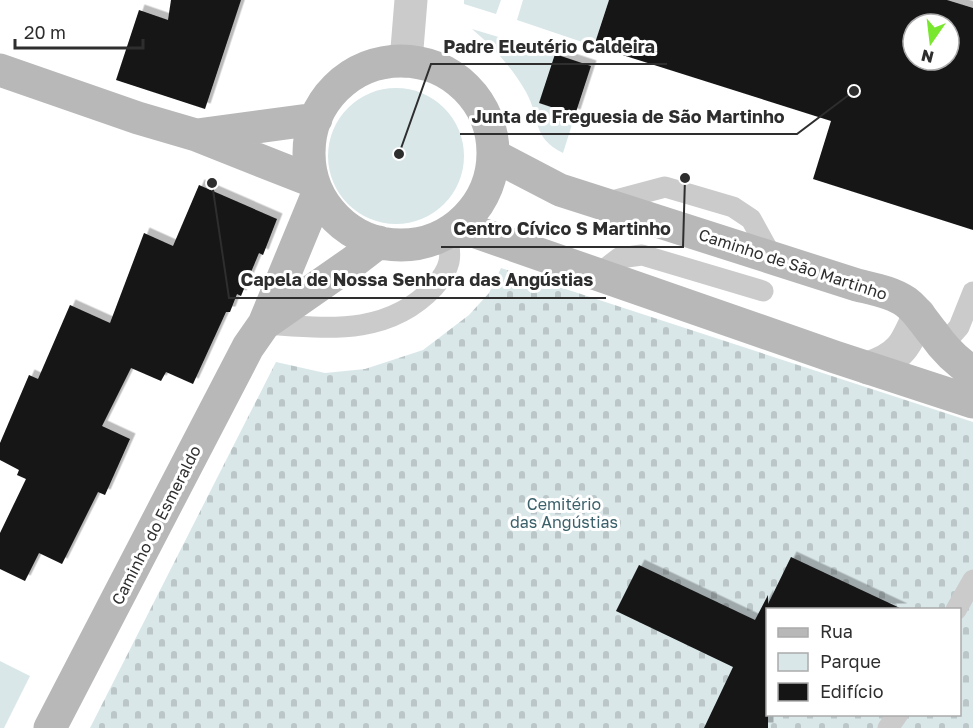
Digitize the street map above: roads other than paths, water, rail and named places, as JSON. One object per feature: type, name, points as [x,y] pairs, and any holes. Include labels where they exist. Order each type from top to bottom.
[{"type":"main road","points":[[406,61],[432,66],[454,79],[473,96],[486,119],[495,156],[489,181],[469,216],[449,231],[434,238],[409,244],[379,242],[350,230],[334,219],[313,189],[308,159],[309,141],[315,119],[330,95],[351,76],[377,64],[406,61]]},
{"type":"main road","points":[[0,70],[138,118],[196,135],[313,189]]},
{"type":"main road","points":[[196,135],[315,119]]},
{"type":"main road","name":"Caminho de São Martinho","points":[[495,156],[561,189],[857,285],[886,292],[904,301],[919,314],[959,363],[973,372]]},
{"type":"main road","name":"Caminho do Esmeraldo","points":[[50,728],[248,347],[264,324],[313,189]]},
{"type":"main road","points":[[449,231],[473,231],[868,368],[973,402]]},
{"type":"main road","name":"Caminho do Esmeraldo","points":[[264,324],[379,242]]},
{"type":"street","points":[[406,61],[411,0]]},
{"type":"street","points":[[868,368],[889,361],[903,348],[919,314]]},
{"type":"lane","points":[[264,324],[331,328],[359,327],[391,318],[428,293],[443,276],[449,265],[451,252],[449,231]]},
{"type":"lane","points":[[597,275],[619,258],[642,255],[763,291]]},
{"type":"lane","points":[[943,345],[962,321],[973,292]]},
{"type":"lane","points":[[957,608],[973,580]]},
{"type":"place","name":"Junta de Freguesia de São Martinho","points":[[854,91]]},
{"type":"place","name":"Padre Eleutério Caldeira","points":[[399,154]]},
{"type":"place","name":"Centro Cívico S Martinho","points":[[685,178]]},
{"type":"place","name":"Capela de Nossa Senhora das Angústias","points":[[212,183]]},
{"type":"park label","name":"Cemitério das Angústias","points":[[564,513]]}]
